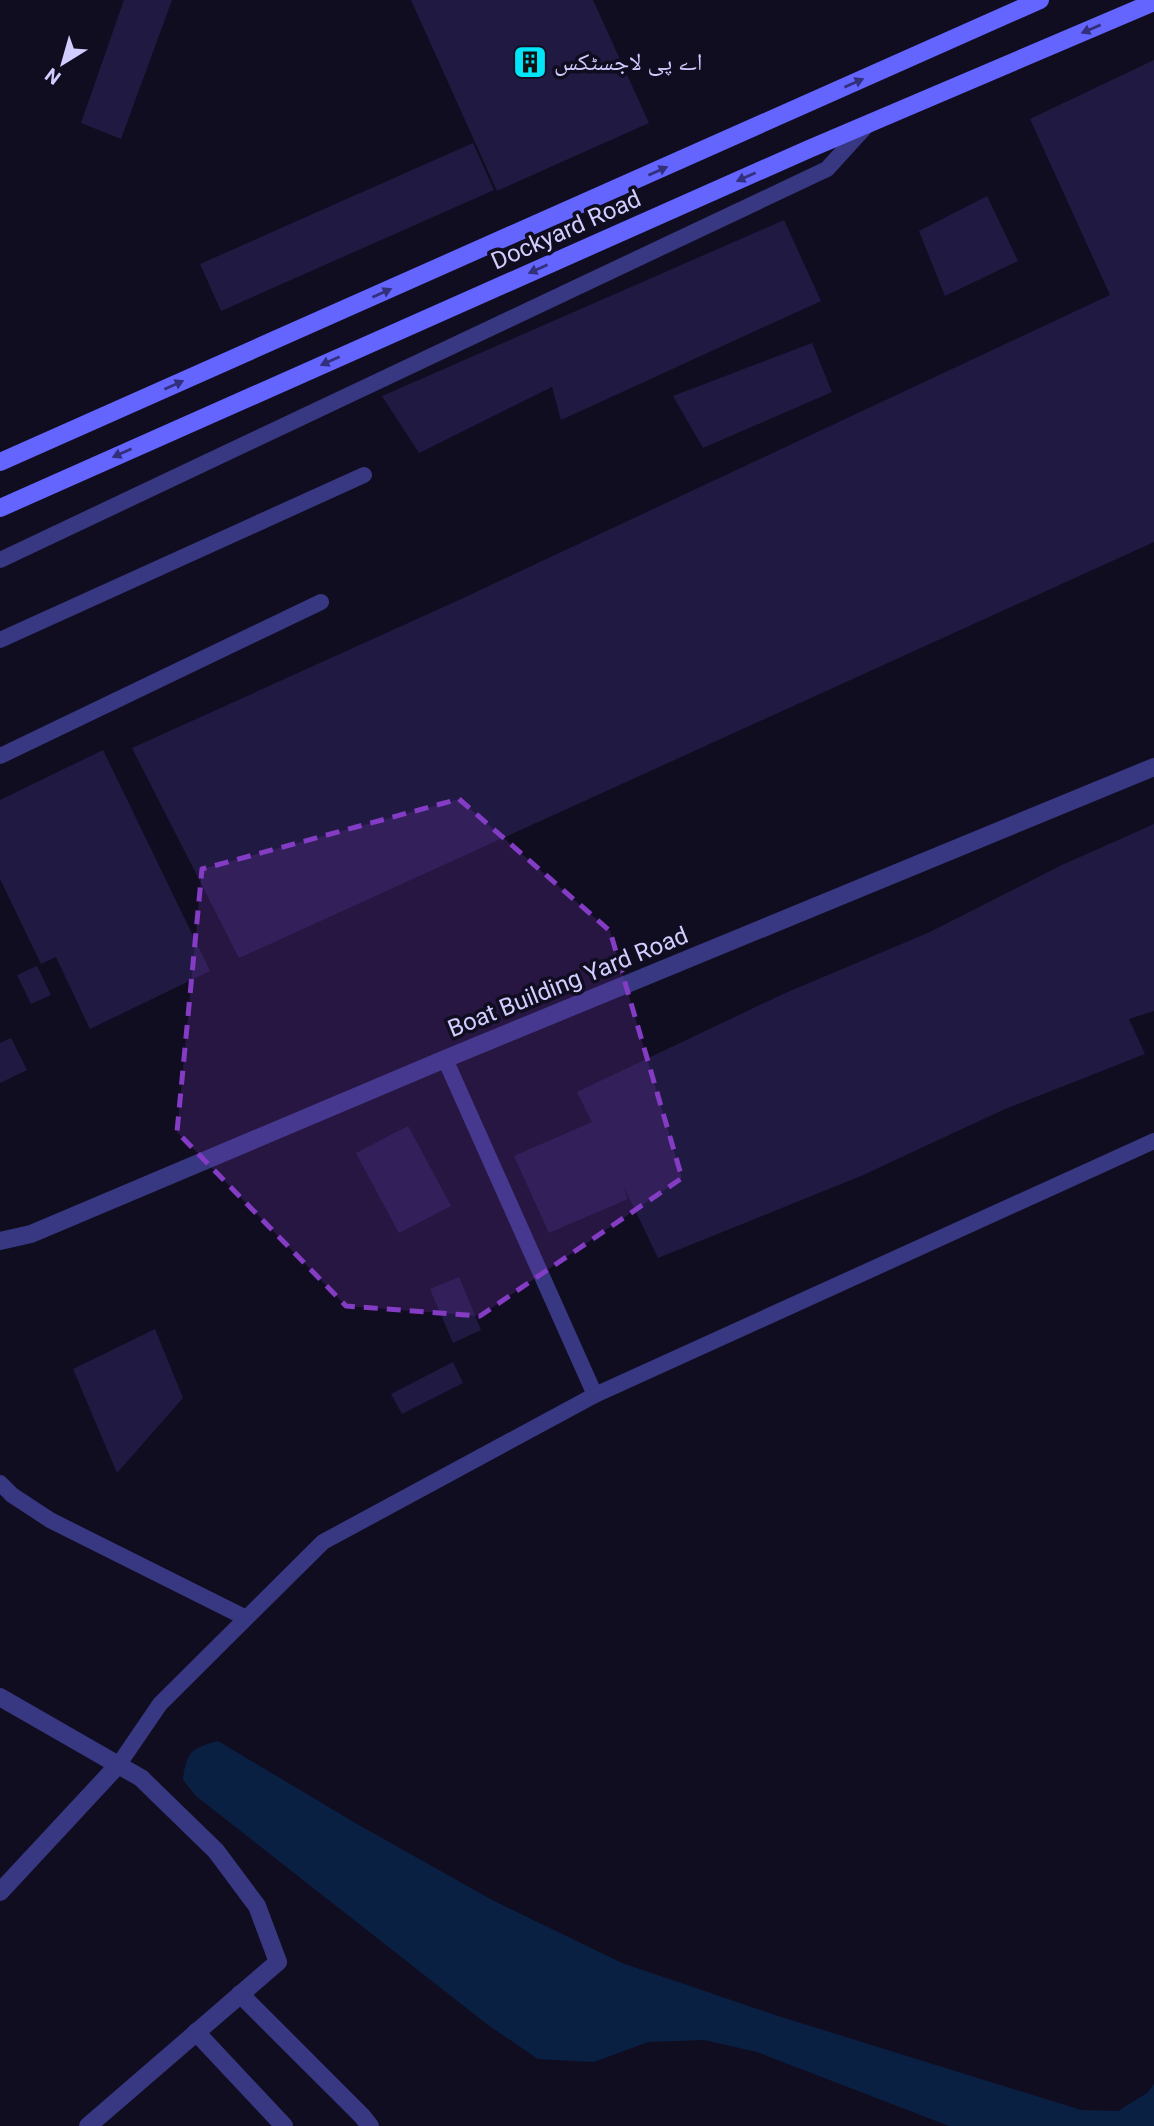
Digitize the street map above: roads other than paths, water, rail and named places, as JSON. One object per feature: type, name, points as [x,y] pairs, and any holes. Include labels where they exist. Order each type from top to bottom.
[{"type":"street","name":"Dockyard Road","points":[[0,462],[1040,0]]},
{"type":"street","name":"Dockyard Road","points":[[0,508],[809,149],[1154,2]]},
{"type":"street","name":"Boat Building Yard Road","points":[[0,1241],[31,1234],[445,1059],[1154,767]]},
{"type":"street","points":[[0,1697],[121,1761],[141,1778],[216,1851],[257,1906],[278,1962],[88,2126]]},
{"type":"street","points":[[1,1889],[121,1761]]},
{"type":"street","points":[[240,1994],[370,2126]]},
{"type":"street","points":[[196,2032],[284,2126]]},
{"type":"lane","points":[[0,560],[827,169],[869,124]]},
{"type":"lane","points":[[0,640],[364,475]]},
{"type":"lane","points":[[0,756],[321,602]]},
{"type":"lane","points":[[445,1059],[596,1395]]},
{"type":"lane","points":[[121,1761],[160,1704],[323,1542],[596,1395],[1154,1141]]},
{"type":"lane","points":[[0,1483],[12,1495],[50,1520],[246,1618]]},
{"type":"water","points":[[218,1741],[494,1901],[622,1963],[778,2016],[1081,2110],[1118,2111],[1147,2093],[1154,2084],[1154,2126],[949,2126],[757,2052],[704,2040],[648,2042],[594,2062],[538,2059],[488,2025],[196,1796],[183,1780],[188,1758],[196,1749]]},
{"type":"place","name":"اے پی لاجسٹکس","points":[[530,62]]}]
